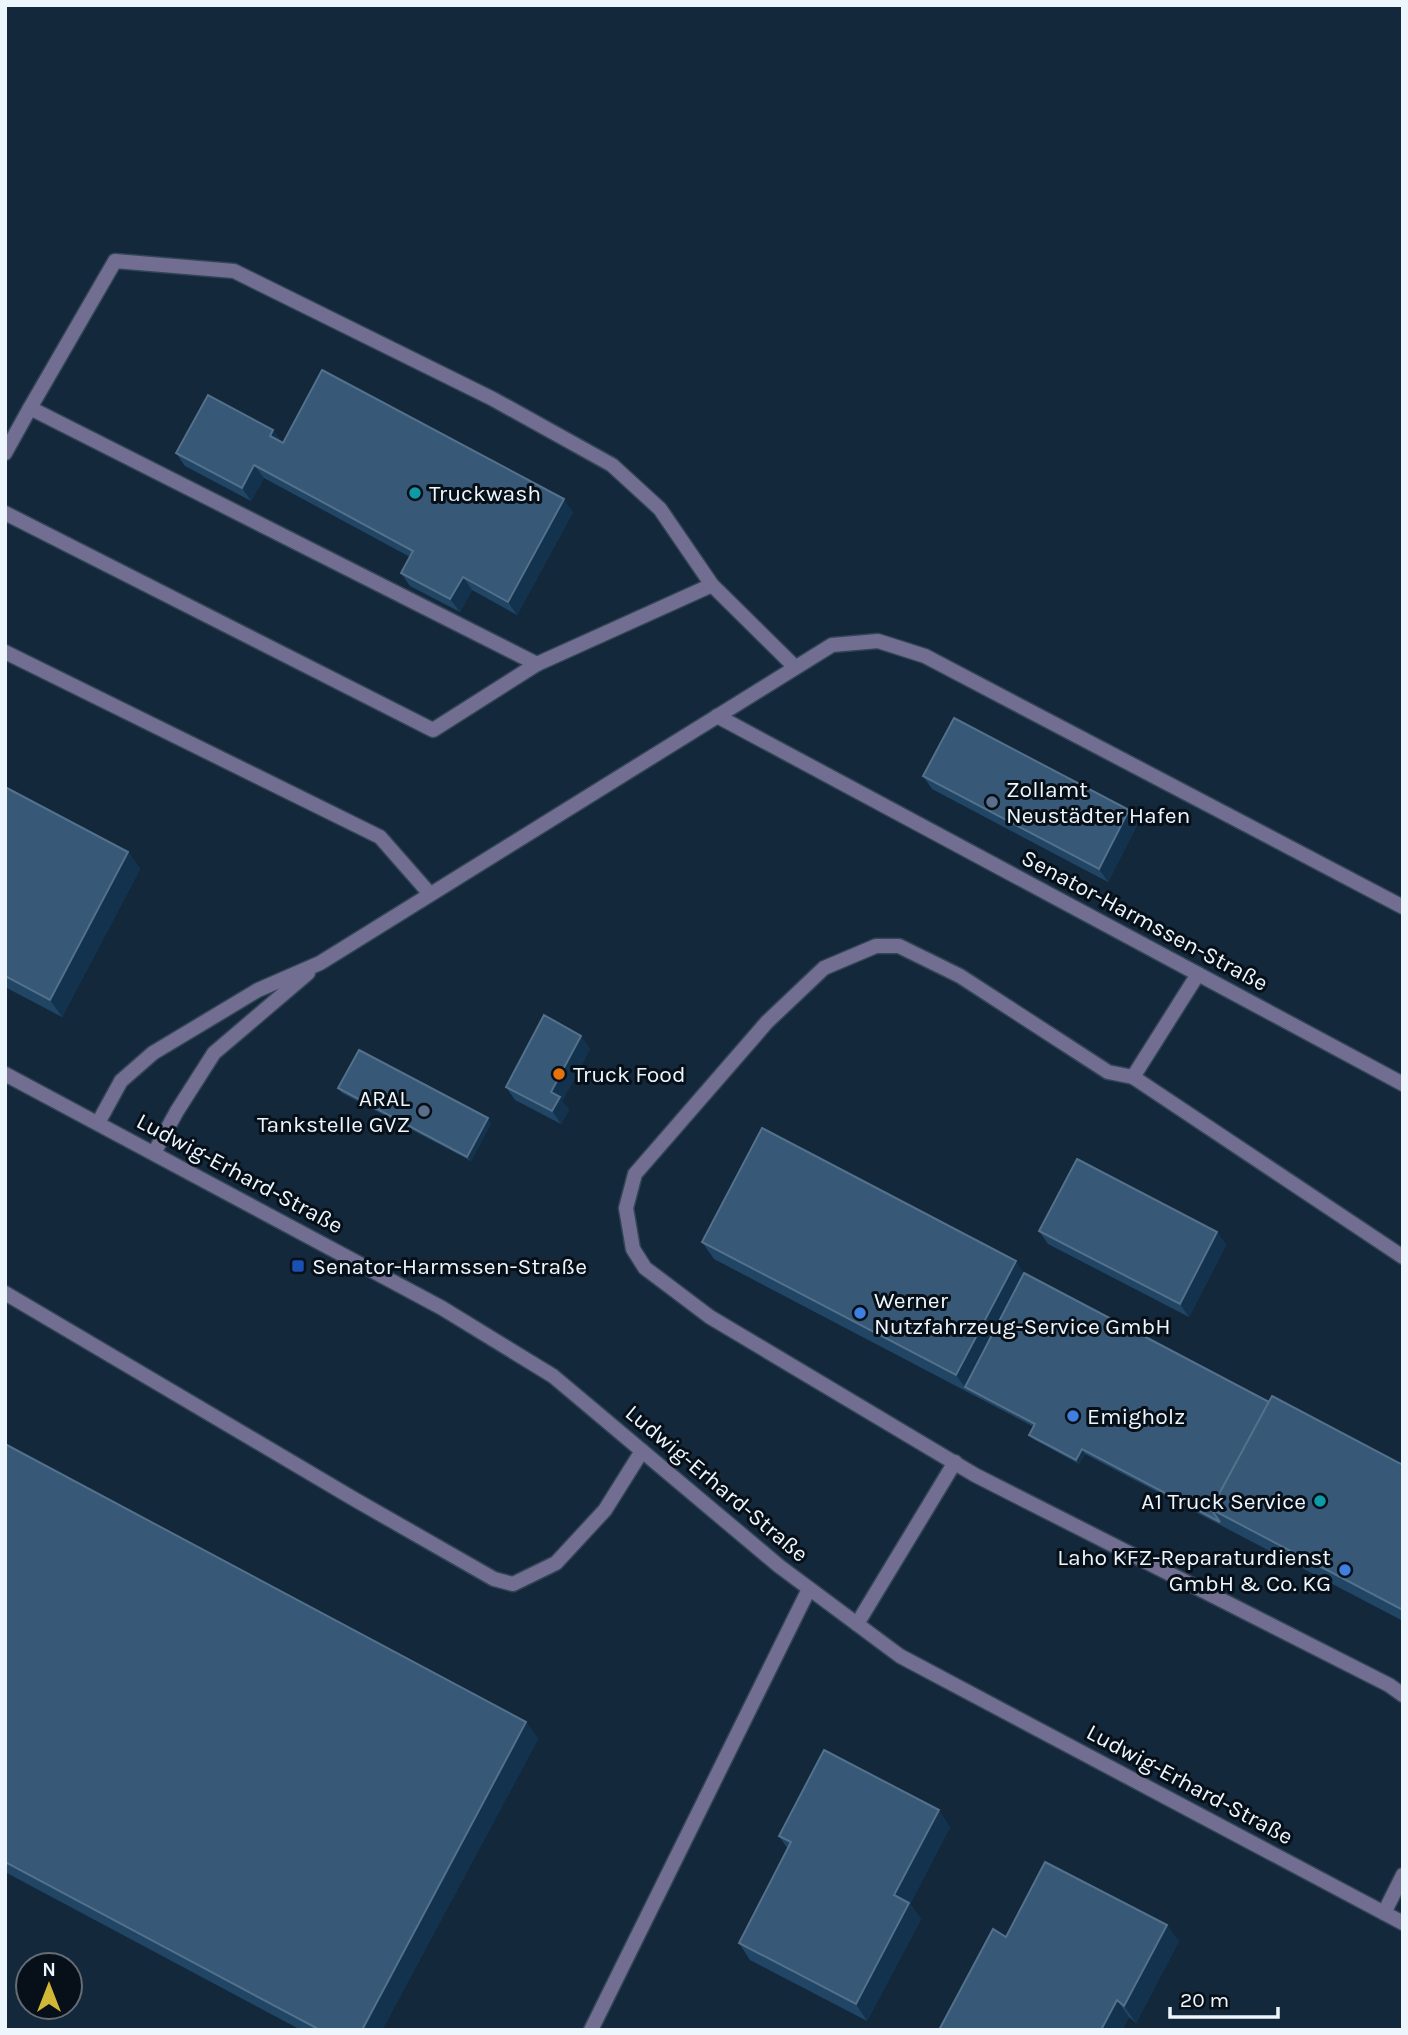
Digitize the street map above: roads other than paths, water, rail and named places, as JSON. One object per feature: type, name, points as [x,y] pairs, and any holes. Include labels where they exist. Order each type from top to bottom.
[{"type":"street","points":[[5,453],[115,261],[234,271],[493,399],[612,465],[660,509],[712,586],[795,667]]},
{"type":"street","points":[[30,408],[537,664]]},
{"type":"street","points":[[5,513],[433,730],[537,664],[712,586]]},
{"type":"street","points":[[154,1153],[214,1053],[320,963],[832,645],[878,641],[925,656],[1403,907]]},
{"type":"street","points":[[5,652],[380,837],[429,894]]},
{"type":"street","name":"Senator-Harmssen-Straße","points":[[717,716],[1403,1084]]},
{"type":"street","points":[[1403,1256],[1133,1077],[1108,1072],[960,976],[899,946],[876,946],[824,968],[766,1022],[635,1174],[626,1208],[633,1250],[645,1268],[710,1317],[975,1475],[1389,1685],[1403,1695]]},
{"type":"street","points":[[97,1124],[121,1082],[153,1053],[258,990],[320,963]]},
{"type":"street","points":[[1133,1077],[1198,974]]},
{"type":"street","name":"Ludwig-Erhard-Straße","points":[[5,1074],[442,1308],[553,1376],[779,1566],[900,1656],[1403,1923]]},
{"type":"street","points":[[5,1293],[354,1499],[494,1579],[513,1584],[556,1563],[605,1510],[642,1451]]},
{"type":"street","points":[[857,1624],[955,1462]]},
{"type":"street","points":[[591,2030],[809,1589]]},
{"type":"street","points":[[1384,1913],[1403,1875]]},
{"type":"place","name":"Truckwash","points":[[415,493]]},
{"type":"place","name":"Zollamt Neustädter Hafen","points":[[992,802]]},
{"type":"place","name":"Truck Food","points":[[559,1074]]},
{"type":"place","name":"ARAL Tankstelle GVZ","points":[[424,1111]]},
{"type":"place","name":"Senator-Harmssen-Straße","points":[[298,1266]]},
{"type":"place","name":"Werner Nutzfahrzeug-Service GmbH","points":[[860,1313]]},
{"type":"place","name":"Emigholz","points":[[1073,1416]]},
{"type":"place","name":"A1 Truck Service","points":[[1320,1501]]},
{"type":"place","name":"Laho KFZ-Reparaturdienst GmbH & Co. KG","points":[[1345,1570]]}]
